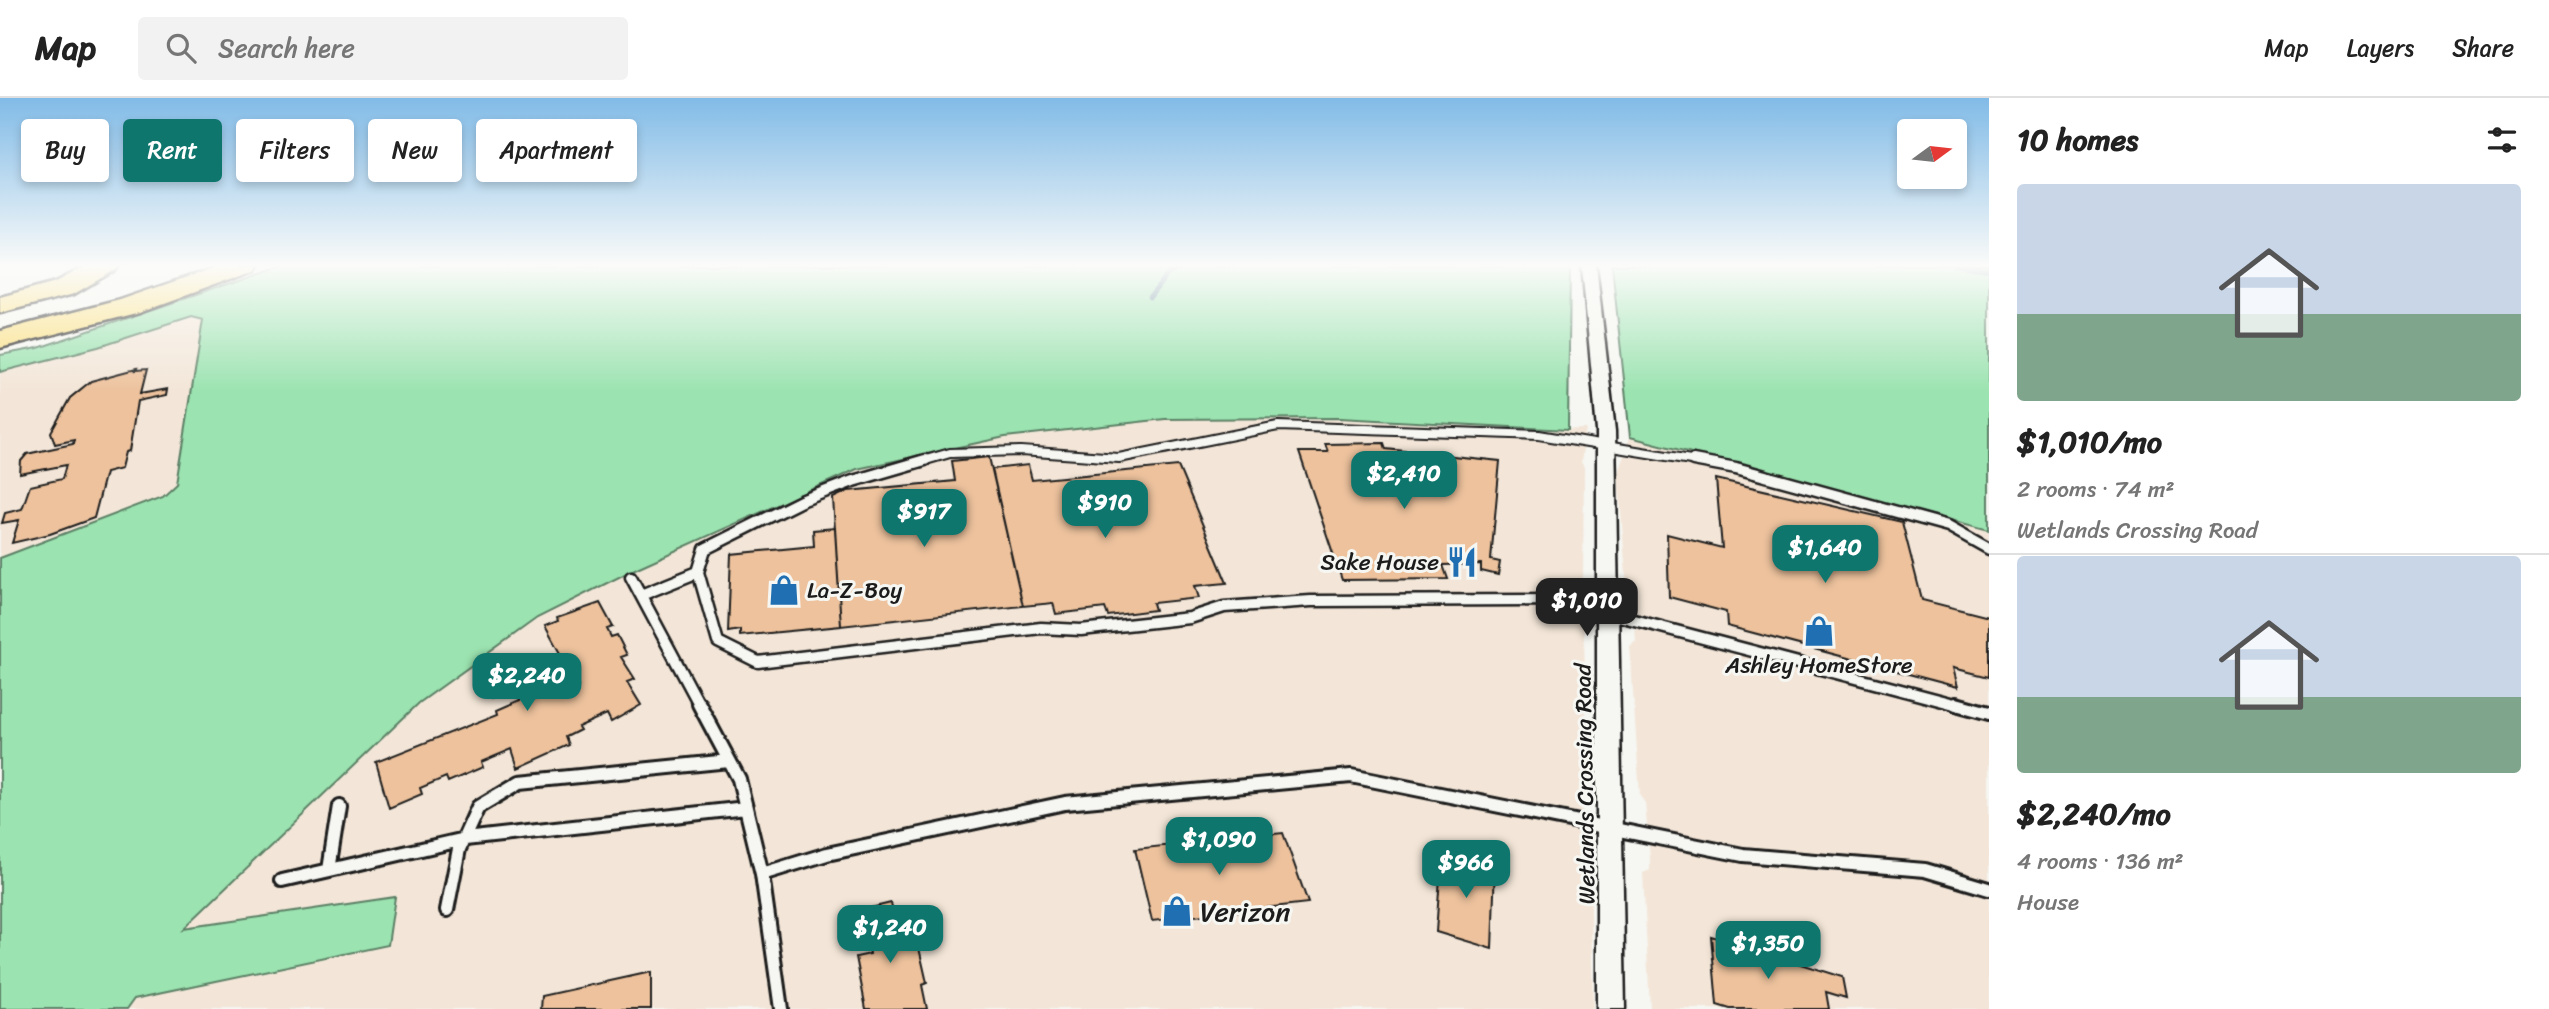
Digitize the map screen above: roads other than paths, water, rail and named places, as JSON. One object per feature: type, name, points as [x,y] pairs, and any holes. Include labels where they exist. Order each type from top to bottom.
[{"type":"highway","points":[[0,340],[124,308]]},
{"type":"street","name":"Wetlands Crossing Road","points":[[1593,308],[1606,444],[1611,1009]]},
{"type":"lane","points":[[1989,549],[1948,526],[1735,468],[1606,444],[1539,435],[1278,426],[1119,458],[1000,451],[950,453],[853,481],[801,501],[705,549],[698,572],[718,642],[758,662],[1041,628],[1081,630],[1179,619],[1224,607],[1311,601],[1558,600],[1989,713]]},
{"type":"lane","points":[[641,595],[698,572]]},
{"type":"lane","points":[[631,578],[738,779],[762,874],[781,1009]]},
{"type":"lane","points":[[447,910],[464,839],[478,807],[520,782],[729,761]]},
{"type":"lane","points":[[762,874],[827,854],[1065,803],[1351,776],[1742,855],[1925,870],[1989,889]]},
{"type":"lane","points":[[329,870],[339,806]]},
{"type":"lane","points":[[282,881],[464,839],[746,808]]},
{"type":"water","points":[[536,665],[539,678],[493,697],[491,691],[519,666]]},
{"type":"place","name":"Sake House","points":[[1462,562]]},
{"type":"place","name":"La-Z-Boy","points":[[784,590]]},
{"type":"place","name":"Ashley HomeStore","points":[[1819,631]]},
{"type":"place","name":"Verizon","points":[[1177,911]]}]
